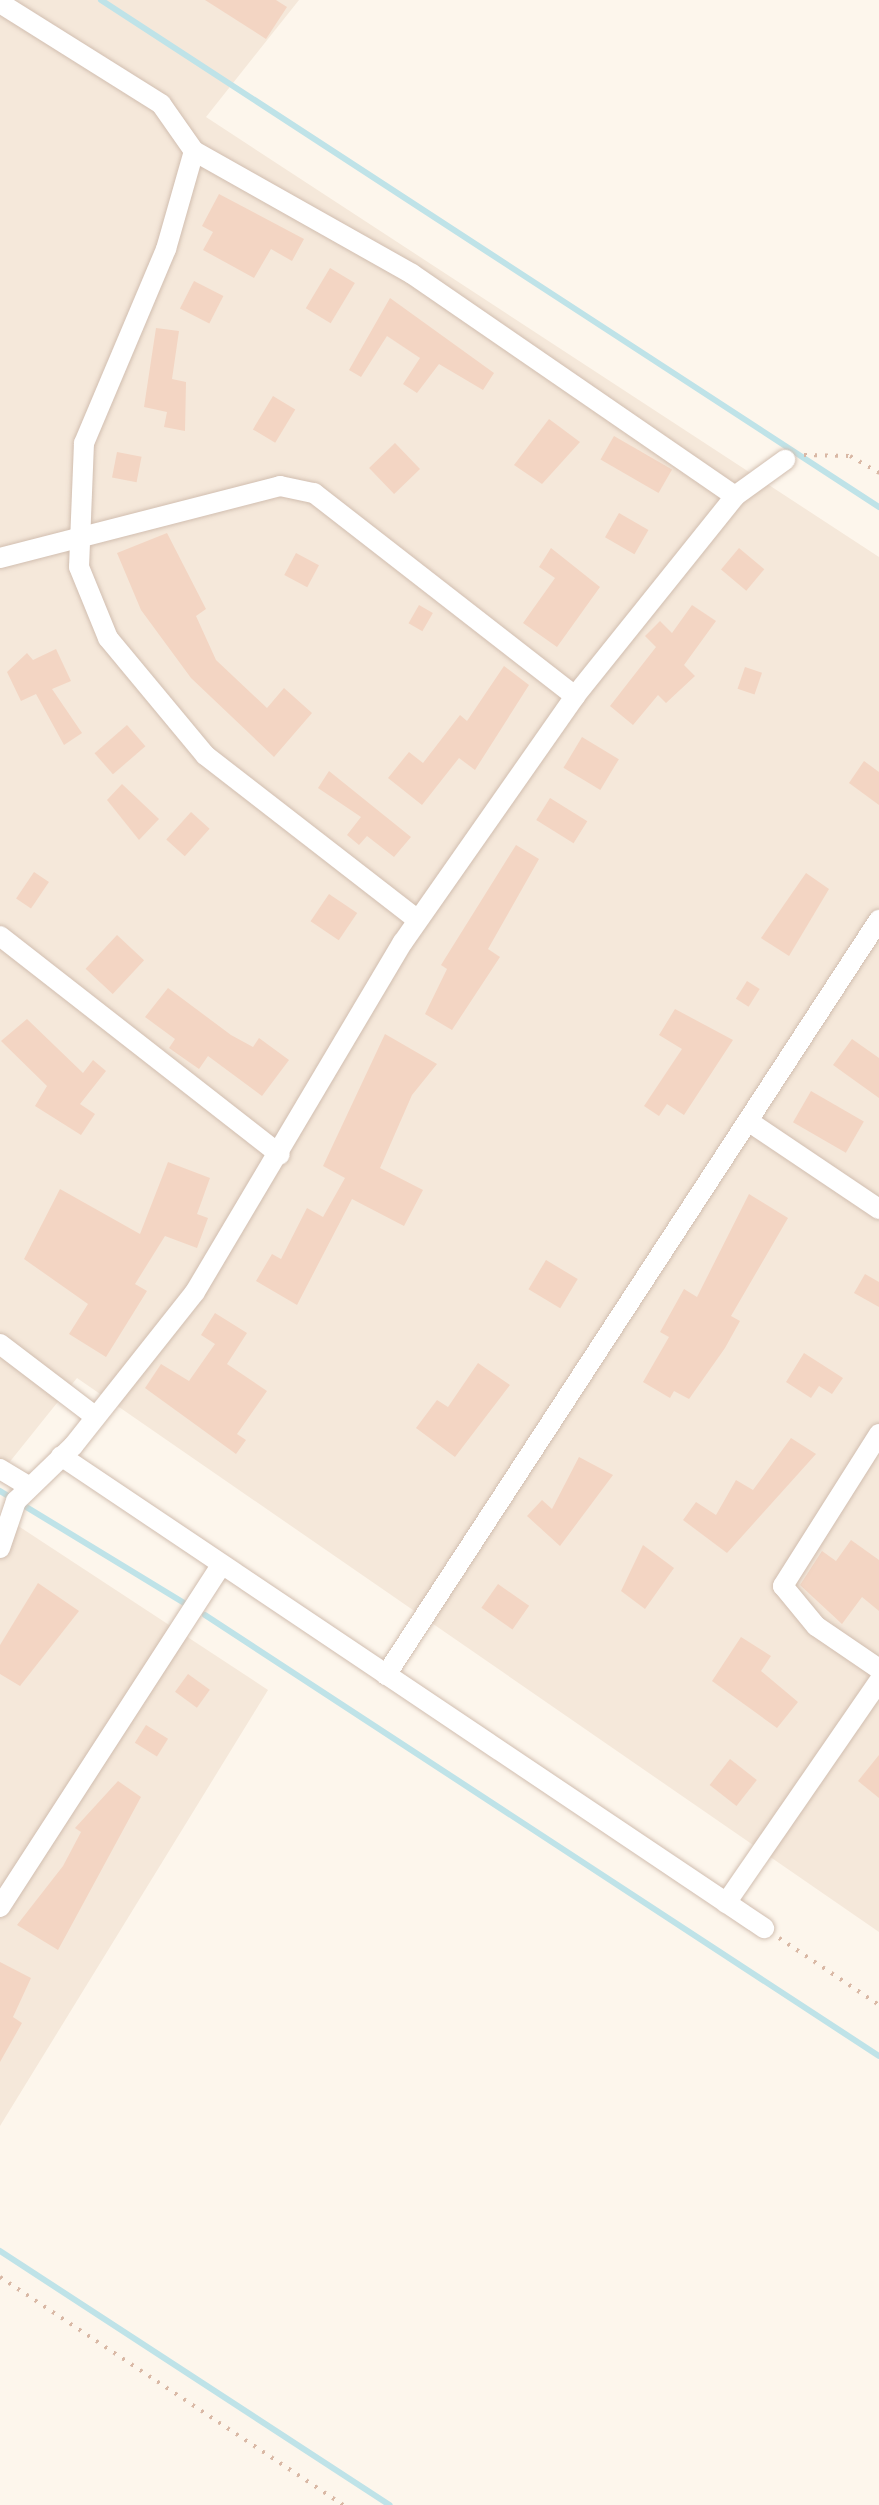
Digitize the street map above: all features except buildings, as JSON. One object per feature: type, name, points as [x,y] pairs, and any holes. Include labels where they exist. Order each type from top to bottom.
[{"type":"street","points":[[0,3],[161,104],[194,151],[412,274],[735,496]]},
{"type":"street","points":[[194,151],[166,250],[84,443],[79,567],[108,638],[205,754],[418,920]]},
{"type":"street","points":[[0,1548],[28,1486],[60,1456],[195,1292],[418,920],[575,696],[735,496],[785,460]]},
{"type":"street","points":[[0,558],[80,534],[280,486],[314,493],[575,696]]},
{"type":"street","points":[[386,1675],[879,920]]},
{"type":"street","points":[[0,936],[280,1155]]},
{"type":"street","points":[[748,1121],[879,1209]]},
{"type":"street","points":[[0,1344],[92,1414]]},
{"type":"street","points":[[879,1434],[783,1586],[816,1626],[879,1669]]},
{"type":"street","points":[[60,1456],[220,1568],[764,1928]]},
{"type":"street","points":[[0,1469],[28,1486]]},
{"type":"street","points":[[0,1907],[220,1568]]},
{"type":"street","points":[[726,1902],[879,1681]]},
{"type":"path","points":[[822,450],[879,473]]},
{"type":"path","points":[[764,1928],[879,2005]]},
{"type":"path","points":[[0,2277],[344,2505]]},
{"type":"shaded area","points":[[0,0],[299,0],[206,117],[879,557],[879,1932],[77,1378],[0,1474]]},
{"type":"shaded area","points":[[0,1514],[268,1690],[0,2126]]},
{"type":"waterway","points":[[101,0],[879,507]]},
{"type":"waterway","points":[[0,1491],[184,1603]]},
{"type":"waterway","points":[[205,1615],[879,2056]]},
{"type":"waterway","points":[[0,2251],[390,2505]]}]
